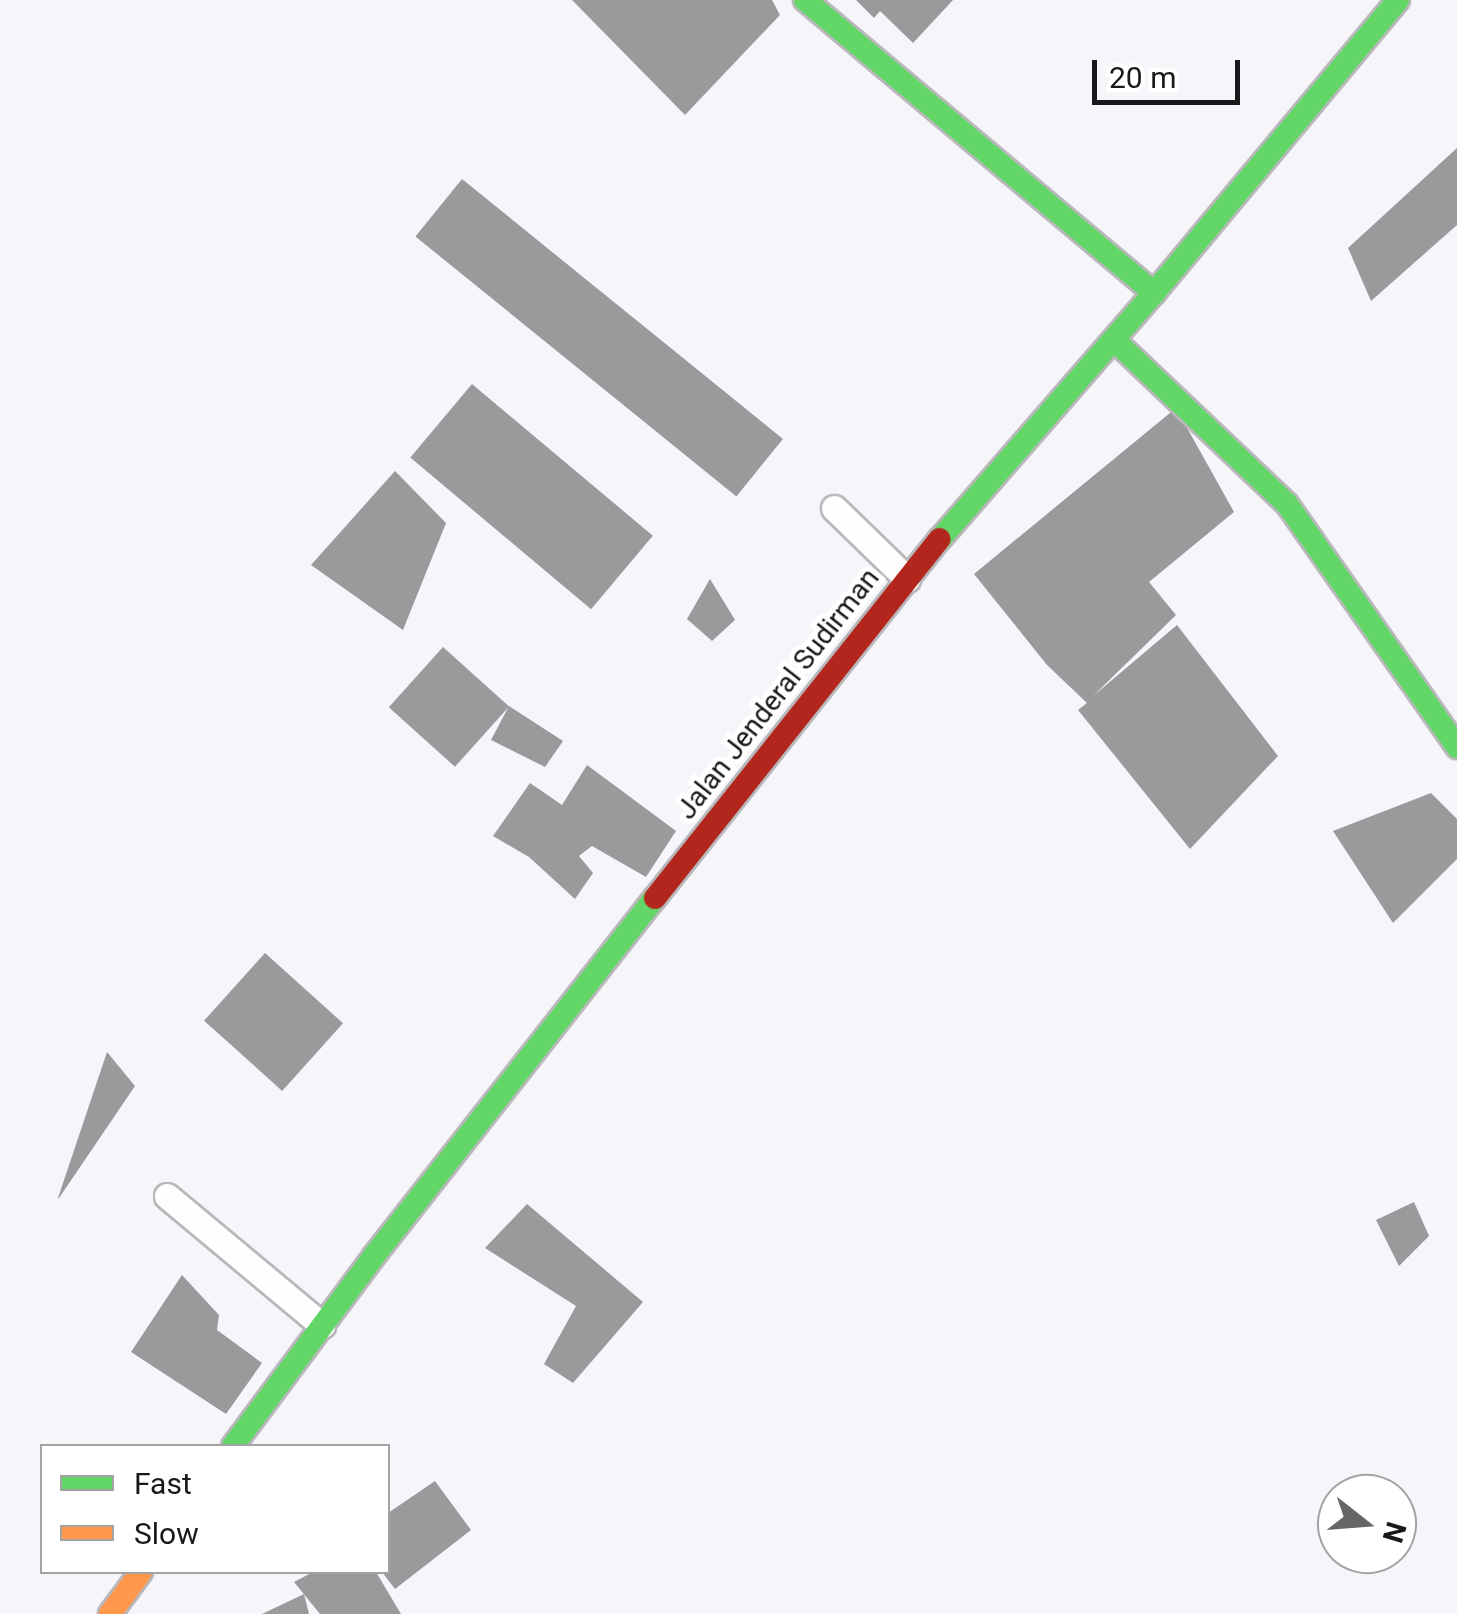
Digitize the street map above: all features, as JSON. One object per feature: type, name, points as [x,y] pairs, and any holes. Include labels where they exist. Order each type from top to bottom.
[{"type":"main road","points":[[806,0],[1154,293]]},
{"type":"main road","name":"Jalan Jenderal Sudirman","points":[[234,1444],[322,1325],[907,579],[1154,293],[1398,0]]},
{"type":"main road","points":[[1114,340],[1287,504],[1457,746]]},
{"type":"main road","points":[[110,1614],[140,1574]]},
{"type":"lane","points":[[834,508],[907,579]]},
{"type":"lane","points":[[168,1196],[322,1325]]},
{"type":"building","points":[[572,0],[772,0],[780,15],[685,115]]},
{"type":"building","points":[[856,0],[953,0],[913,43],[880,11],[874,18]]},
{"type":"building","points":[[1457,148],[1457,225],[1371,301],[1348,248]]},
{"type":"building","points":[[462,179],[783,439],[736,496],[415,237]]},
{"type":"building","points":[[472,384],[653,536],[591,609],[410,458]]},
{"type":"building","points":[[1176,408],[1234,512],[1149,582],[1176,615],[1093,696],[1177,625],[1278,756],[1190,849],[1078,710],[1087,703],[1047,665],[974,574]]},
{"type":"building","points":[[395,471],[446,523],[403,630],[311,565]]},
{"type":"building","points":[[710,579],[735,620],[712,641],[687,619]]},
{"type":"building","points":[[443,647],[509,707],[455,767],[389,707]]},
{"type":"building","points":[[509,706],[563,741],[545,767],[491,740]]},
{"type":"building","points":[[587,765],[676,831],[646,877],[592,846],[579,856],[593,873],[575,899],[529,857],[493,836],[530,783],[562,805]]},
{"type":"building","points":[[1431,793],[1457,819],[1457,859],[1393,923],[1333,831]]},
{"type":"building","points":[[265,953],[343,1023],[282,1091],[204,1021]]},
{"type":"building","points":[[107,1052],[135,1086],[58,1198]]},
{"type":"building","points":[[1414,1202],[1429,1236],[1399,1266],[1376,1220]]},
{"type":"building","points":[[527,1204],[643,1302],[573,1383],[544,1364],[576,1306],[485,1248]]},
{"type":"building","points":[[182,1275],[219,1315],[217,1330],[262,1363],[226,1414],[131,1352]]},
{"type":"building","points":[[435,1481],[471,1530],[395,1589],[384,1574],[390,1574],[390,1512]]},
{"type":"building","points":[[309,1574],[377,1574],[401,1614],[320,1614],[294,1582]]},
{"type":"building","points":[[304,1594],[309,1614],[262,1614]]},
{"type":"traffic: fast","points":[[805,0],[1154,293]]},
{"type":"traffic: fast","points":[[940,539],[1154,293],[1398,0]]},
{"type":"traffic: fast","points":[[1114,340],[1287,504],[1457,747]]},
{"type":"traffic: fast","points":[[234,1444],[374,1256],[655,898]]},
{"type":"traffic: slow","points":[[110,1614],[140,1574]]},
{"type":"traffic: jam","points":[[655,898],[940,539]]}]
